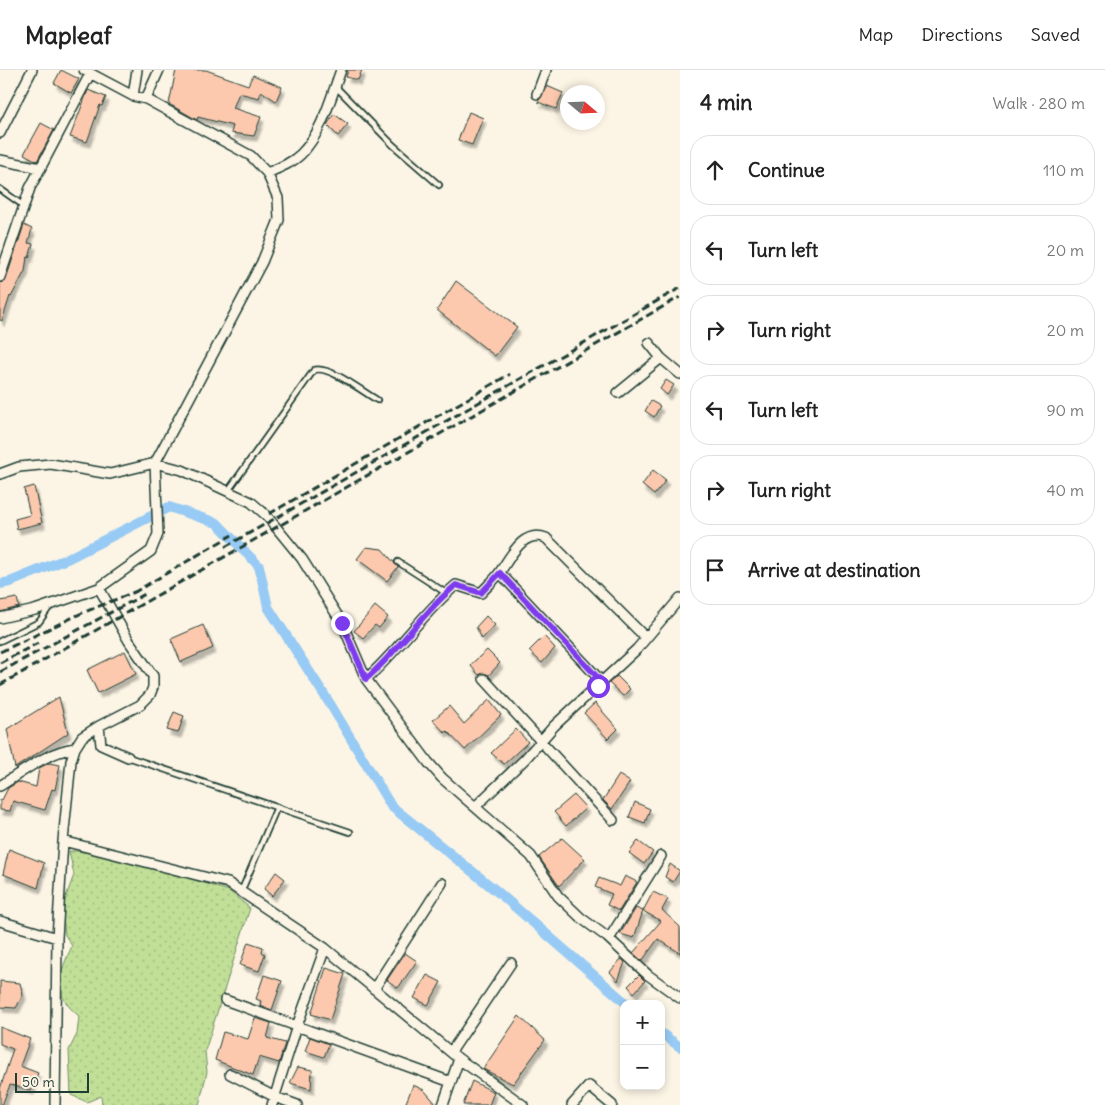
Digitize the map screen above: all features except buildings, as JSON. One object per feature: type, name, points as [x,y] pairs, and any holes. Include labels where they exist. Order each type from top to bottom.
[{"type":"street","points":[[0,133],[32,70]]},
{"type":"street","points":[[133,96],[137,70]]},
{"type":"street","points":[[146,99],[158,70]]},
{"type":"street","points":[[267,173],[291,162],[302,154],[314,137],[340,70]]},
{"type":"street","points":[[536,94],[546,70]]},
{"type":"street","points":[[0,277],[30,188],[87,72],[133,96],[146,99],[250,156],[267,173],[278,198],[278,220],[262,262],[155,463],[158,534],[151,551],[144,558],[98,588],[52,604],[0,618]]},
{"type":"street","points":[[0,160],[41,168]]},
{"type":"street","points":[[649,343],[661,358],[680,374]]},
{"type":"street","points":[[618,393],[661,358]]},
{"type":"street","points":[[0,474],[19,467],[51,464],[110,474],[155,463],[182,470],[251,502],[266,515],[302,559],[342,623],[366,679],[428,762],[475,808],[531,856],[558,896],[581,918],[609,939],[648,975],[678,993]]},
{"type":"street","points":[[366,679],[383,664],[418,622],[446,593],[456,585],[481,593],[500,573],[524,540],[534,535],[546,538],[646,638]]},
{"type":"street","points":[[500,573],[602,682]]},
{"type":"street","points":[[55,1105],[62,841],[71,761],[75,748],[82,737],[98,726],[140,706],[150,695],[153,682],[152,676],[124,634],[98,588]]},
{"type":"street","points":[[475,808],[541,742],[554,726],[677,609],[680,598]]},
{"type":"street","points":[[484,679],[613,820]]},
{"type":"street","points":[[98,726],[101,745],[128,757]]},
{"type":"street","points":[[0,786],[48,756],[60,750],[75,748]]},
{"type":"street","points":[[62,841],[228,883],[325,948],[451,1052],[523,1105]]},
{"type":"street","points":[[609,939],[661,856]]},
{"type":"street","points":[[374,989],[442,884]]},
{"type":"street","points":[[0,921],[58,938]]},
{"type":"street","points":[[273,1101],[296,1026],[325,948]]},
{"type":"street","points":[[451,1052],[510,962]]},
{"type":"street","points":[[225,1000],[450,1082]]},
{"type":"street","points":[[443,1105],[459,1058]]},
{"type":"street","points":[[230,1074],[273,1101],[297,1105]]},
{"type":"street","points":[[572,1105],[588,1086],[612,1105]]},
{"type":"lane","points":[[335,86],[393,145],[439,185]]},
{"type":"lane","points":[[0,189],[24,206]]},
{"type":"lane","points":[[228,491],[314,370],[318,368],[330,372],[377,400]]},
{"type":"lane","points":[[398,562],[446,593]]},
{"type":"lane","points":[[0,641],[39,622],[52,604]]},
{"type":"lane","points":[[128,757],[350,832]]},
{"type":"lane","points":[[242,892],[277,807]]},
{"type":"green space","points":[[69,851],[125,859],[182,876],[229,891],[250,908],[205,1051],[207,1072],[199,1105],[102,1105],[101,1096],[87,1102],[71,1095],[69,1050],[77,1034],[79,1016],[64,1000],[60,983],[61,975],[72,946],[65,935],[62,907],[74,875]]},
{"type":"waterway","points":[[0,584],[10,582],[69,558],[169,507],[217,523],[259,566],[268,607],[332,707],[391,806],[499,893],[622,1000]]},
{"type":"waterway","points":[[665,1036],[680,1047]]},
{"type":"railway","points":[[225,547],[680,288]]},
{"type":"railway","points":[[0,685],[680,297]]},
{"type":"railway","points":[[269,514],[510,374]]},
{"type":"railway","points":[[133,593],[232,535]]},
{"type":"railway","points":[[0,652],[82,613],[137,591]]},
{"type":"railway","points":[[0,672],[145,594]]},
{"type":"railway","points":[[0,663],[38,643]]},
{"type":"route","points":[[342,623],[366,679],[383,664],[435,603],[456,585],[471,588],[481,593],[500,573],[602,682],[598,686]]}]
